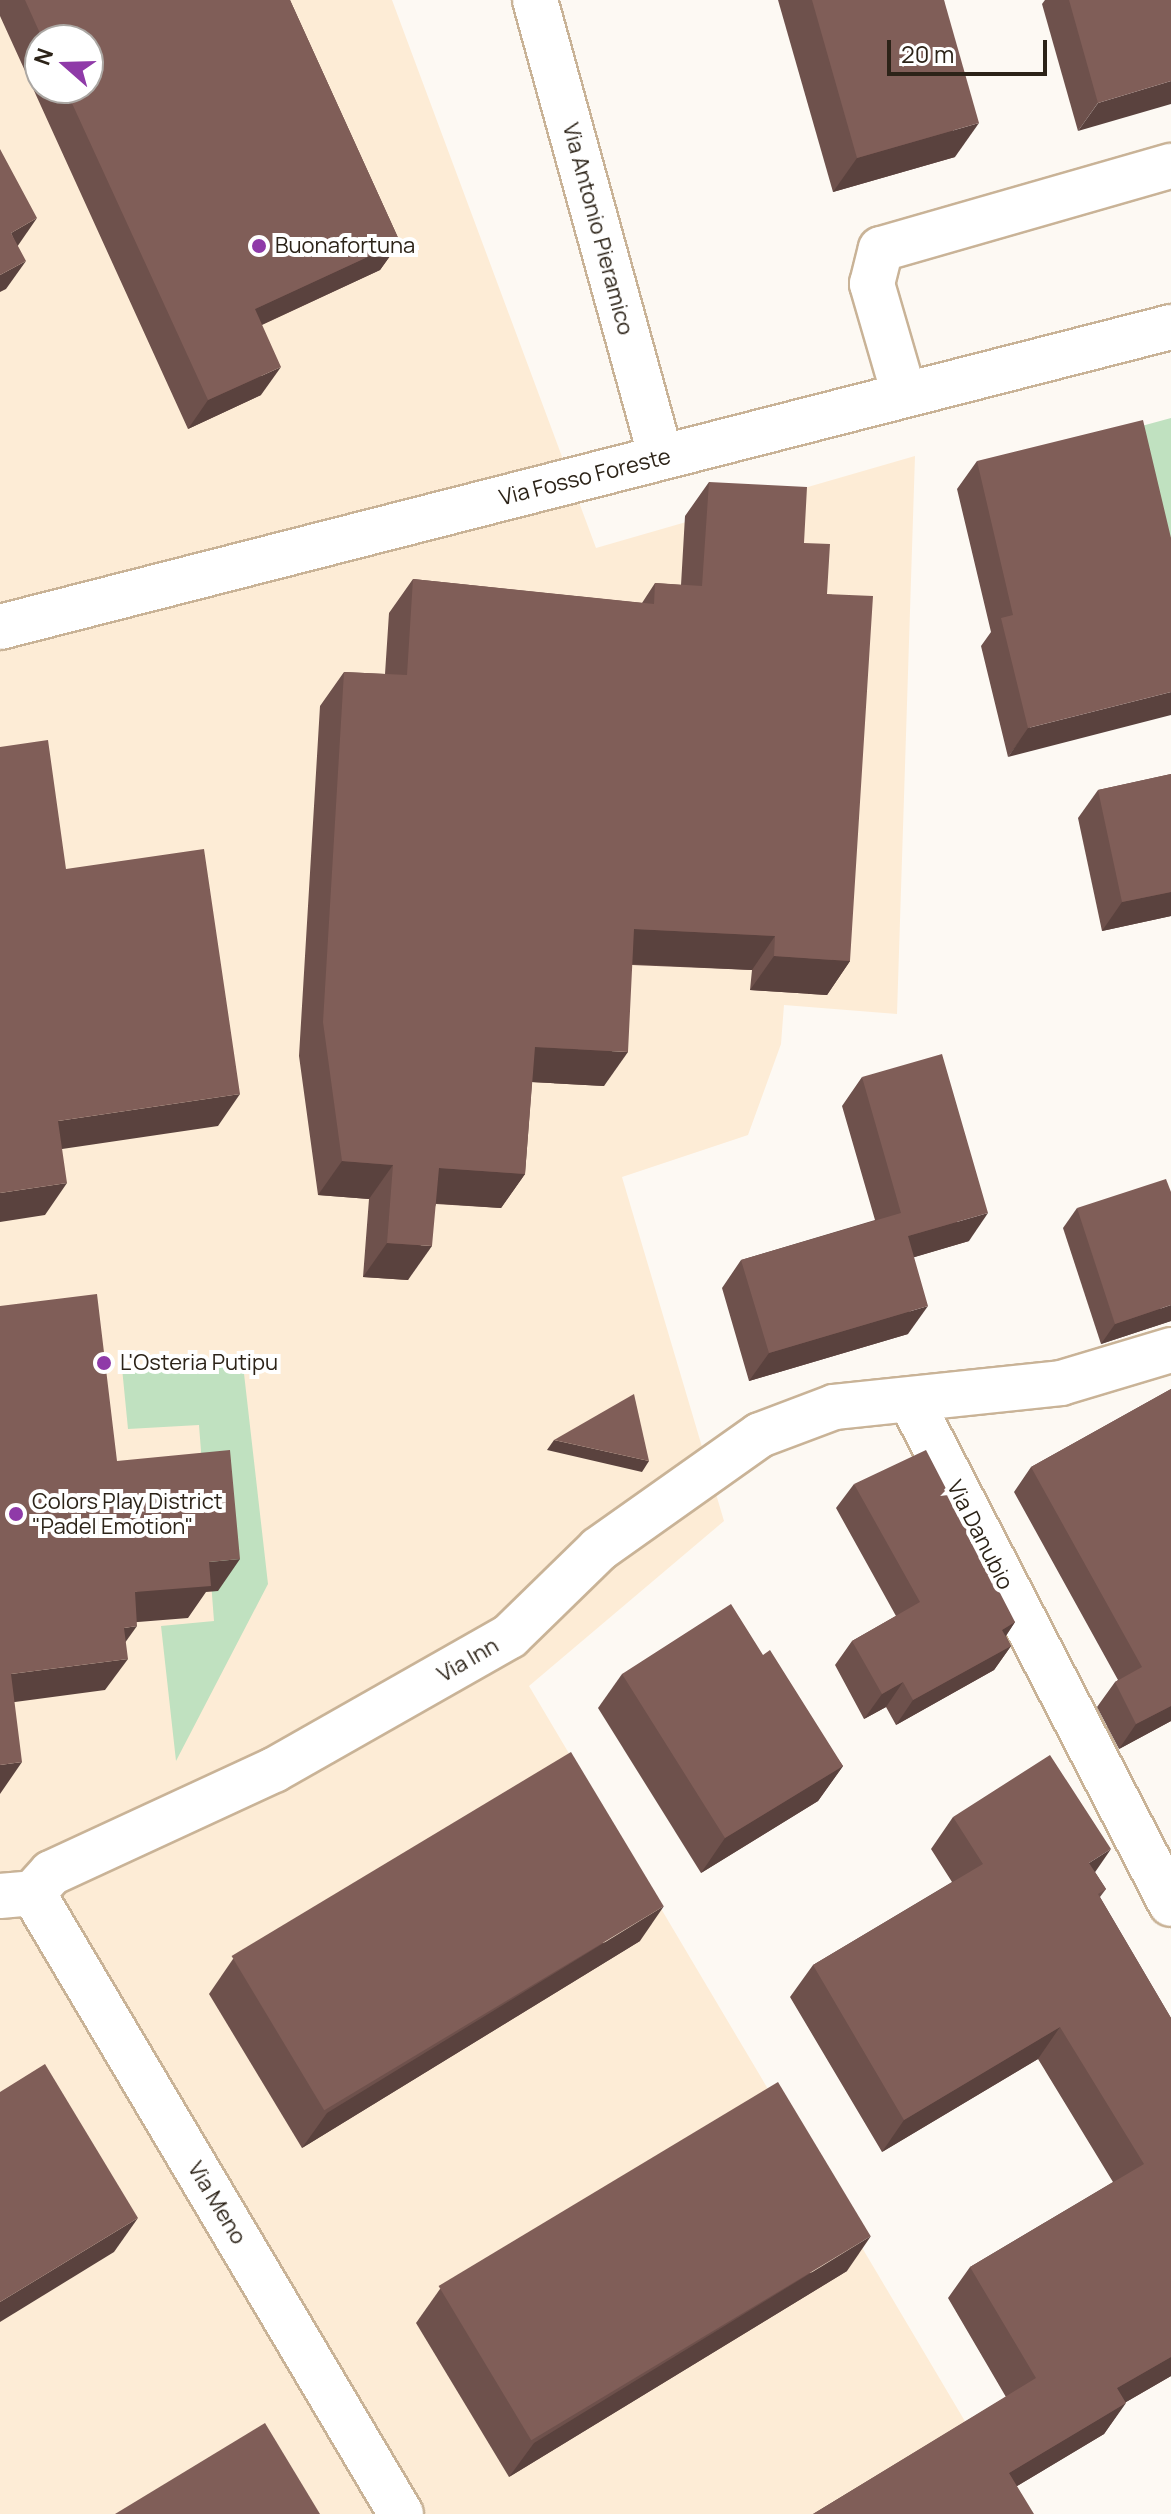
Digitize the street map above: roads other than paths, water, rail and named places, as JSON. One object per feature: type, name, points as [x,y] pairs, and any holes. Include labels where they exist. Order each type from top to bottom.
[{"type":"street","name":"Via Antonio Pieramico","points":[[535,0],[661,457]]},
{"type":"street","points":[[904,394],[872,284],[881,249],[1171,166]]},
{"type":"street","name":"Via Fosso Foreste","points":[[0,627],[1171,327]]},
{"type":"street","points":[[911,1401],[1061,1383],[1171,1350]]},
{"type":"street","name":"Via Inn","points":[[16,1894],[51,1873],[274,1770],[510,1636],[599,1549],[760,1435],[834,1407],[911,1401]]},
{"type":"street","name":"Via Danubio","points":[[911,1401],[1171,1904]]},
{"type":"street","name":"Via Meno","points":[[16,1894],[401,2514]]},
{"type":"place","name":"Buonafortuna","points":[[259,246]]},
{"type":"place","name":"L'Osteria Putipu","points":[[104,1363]]},
{"type":"place","name":"Colors Play District \"Padel Emotion\"","points":[[16,1514]]}]
